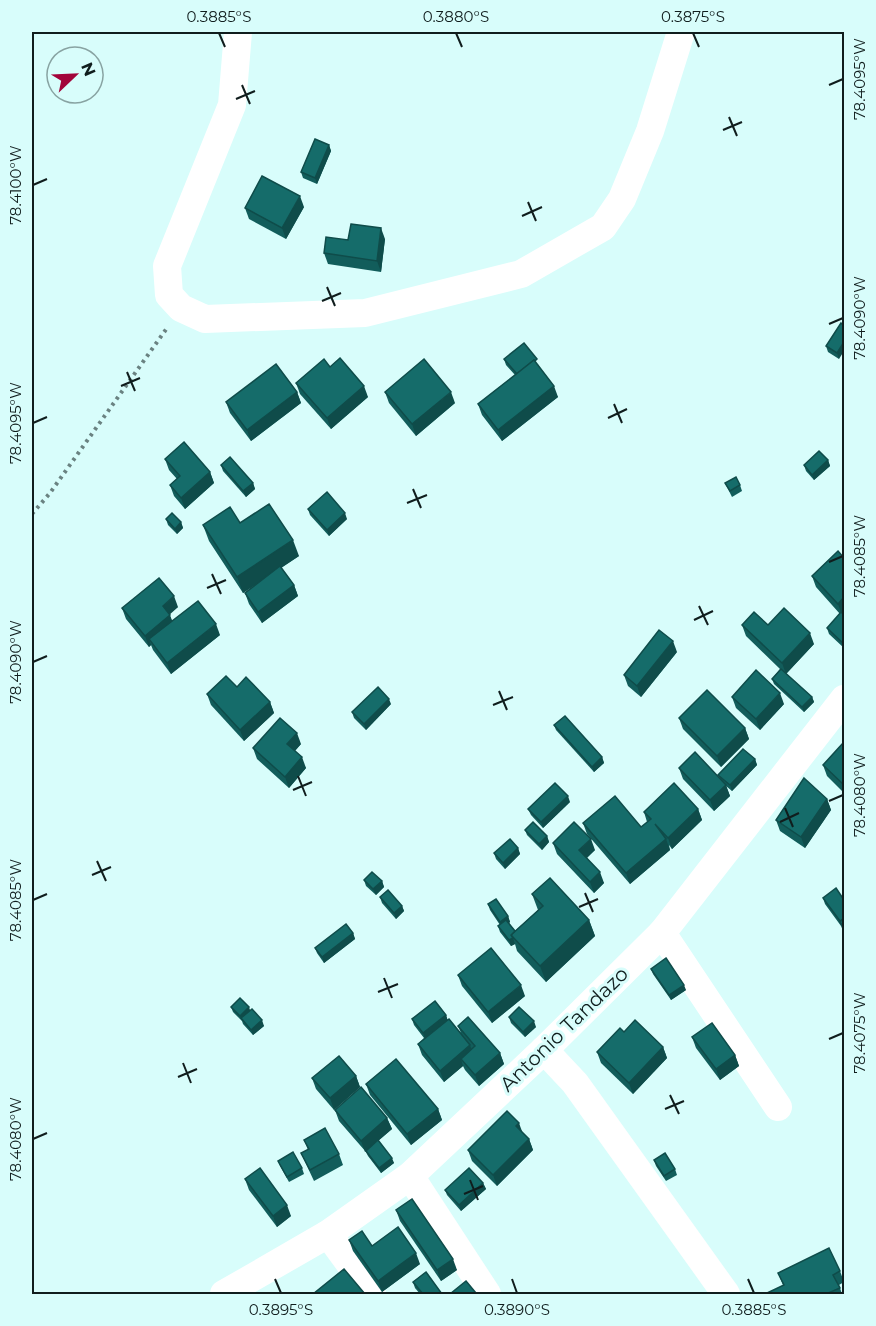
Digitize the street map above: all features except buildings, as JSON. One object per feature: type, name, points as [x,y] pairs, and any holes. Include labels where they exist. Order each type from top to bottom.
[{"type":"street","points":[[238,32],[232,105],[167,266],[169,295],[181,308],[205,319],[365,313],[521,274],[603,226],[622,199],[651,131],[681,32]]},
{"type":"street","name":"Antonio Tandazo","points":[[224,1294],[328,1234],[410,1176],[544,1050],[662,933],[844,699]]},
{"type":"street","points":[[662,933],[778,1107]]},
{"type":"street","points":[[544,1050],[575,1083],[726,1294]]},
{"type":"street","points":[[410,1176],[487,1294]]},
{"type":"street","points":[[328,1234],[372,1294]]},
{"type":"path","points":[[32,514],[50,493],[181,308]]}]
